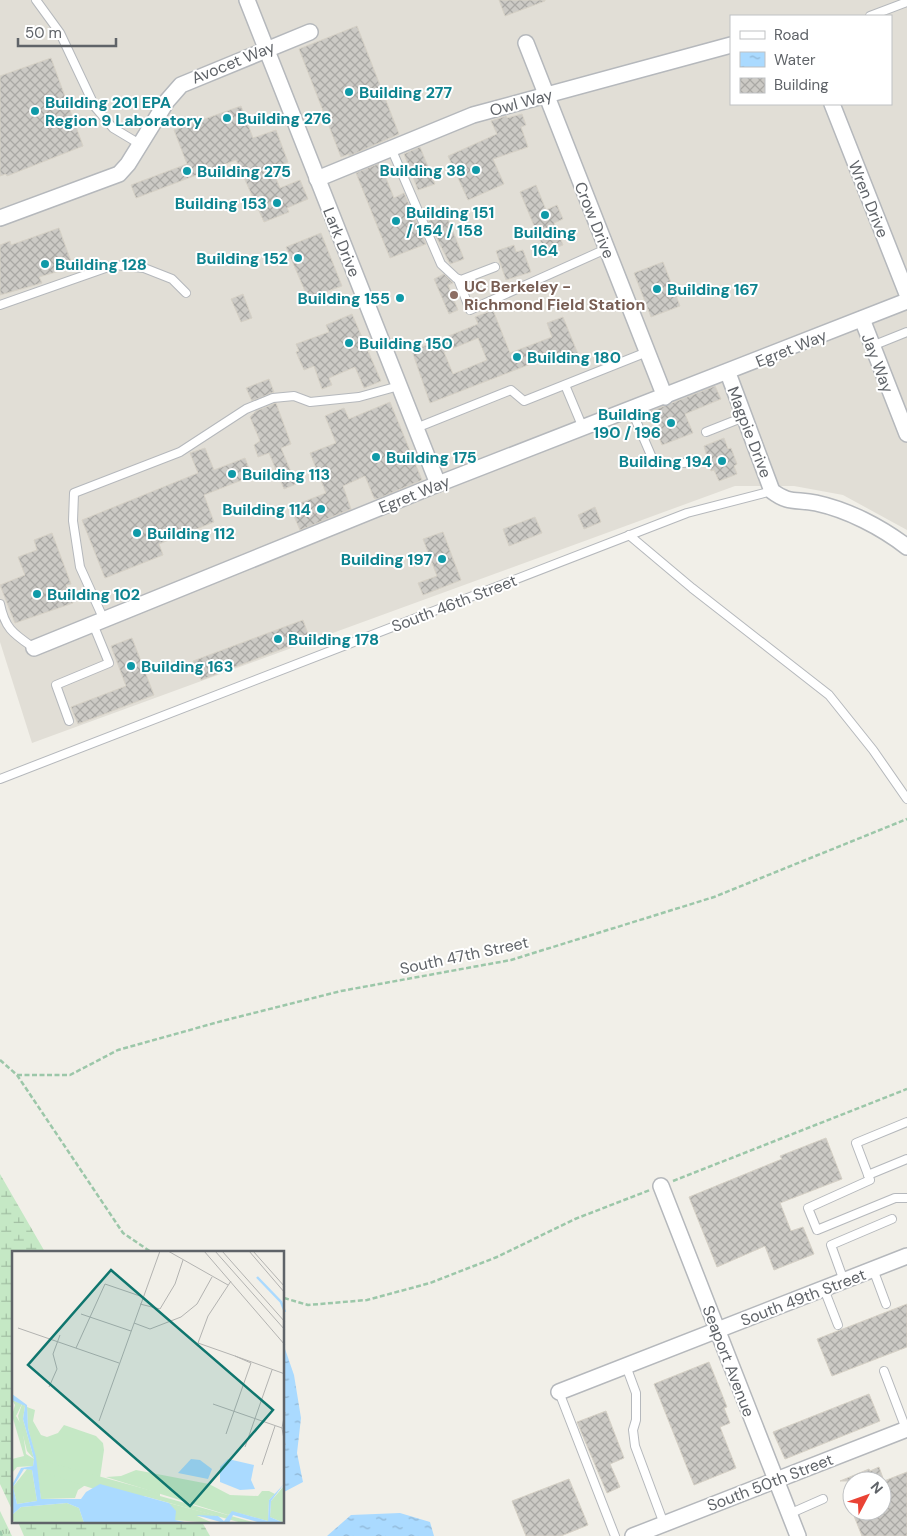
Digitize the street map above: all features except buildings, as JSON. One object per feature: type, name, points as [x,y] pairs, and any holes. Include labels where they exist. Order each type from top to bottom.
[{"type":"street","name":"Lark Drive","points":[[247,0],[438,484]]},
{"type":"street","name":"Avocet Way","points":[[0,218],[113,177],[128,164],[138,143],[167,101],[181,85],[266,48],[310,32]]},
{"type":"street","name":"Crow Drive","points":[[526,43],[665,396]]},
{"type":"street","name":"Owl Way","points":[[317,179],[473,115],[730,45]]},
{"type":"street","name":"Wren Drive","points":[[832,105],[907,294]]},
{"type":"street","name":"Egret Way","points":[[34,648],[438,484],[907,302]]},
{"type":"street","name":"Jay Way","points":[[862,320],[907,434]]},
{"type":"street","name":"Magpie Drive","points":[[728,373],[772,491]]},
{"type":"street","points":[[772,491],[784,500],[816,503],[852,514],[907,547]]},
{"type":"street","name":"Seaport Avenue","points":[[661,1186],[798,1536]]},
{"type":"street","name":"South 49th Street","points":[[559,1392],[907,1256]]},
{"type":"street","name":"South 50th Street","points":[[632,1536],[906,1429]]},
{"type":"lane","points":[[36,0],[60,33],[95,107],[113,128],[138,143]]},
{"type":"lane","points":[[873,15],[907,2]]},
{"type":"lane","points":[[391,148],[441,264],[458,279],[470,310],[606,249]]},
{"type":"lane","points":[[0,304],[114,265],[144,268],[172,279],[186,292]]},
{"type":"lane","points":[[458,279],[468,278],[495,267]]},
{"type":"lane","points":[[872,346],[907,332]]},
{"type":"lane","points":[[416,428],[511,390],[524,401],[647,352]]},
{"type":"lane","points":[[564,385],[583,428]]},
{"type":"lane","points":[[69,721],[56,685],[109,664],[99,622],[80,567],[73,521],[74,493],[180,452],[246,409],[273,398],[294,396],[310,402],[359,397],[399,386]]},
{"type":"lane","points":[[631,409],[653,460],[664,464],[700,462]]},
{"type":"lane","points":[[706,432],[744,417]]},
{"type":"lane","name":"South 46th Street","points":[[0,779],[687,513],[772,491]]},
{"type":"lane","points":[[629,535],[692,588],[829,695],[874,750],[907,799]]},
{"type":"lane","points":[[0,604],[3,620],[17,636],[34,648]]},
{"type":"lane","points":[[907,1122],[856,1143],[870,1180],[808,1208],[817,1230],[895,1198],[907,1198]]},
{"type":"lane","points":[[868,1175],[907,1158]]},
{"type":"lane","points":[[844,1281],[831,1246],[892,1220]]},
{"type":"lane","points":[[873,1270],[886,1304]]},
{"type":"lane","points":[[824,1289],[838,1325]]},
{"type":"lane","points":[[626,1366],[636,1393],[636,1420],[633,1430],[635,1446],[664,1524]]},
{"type":"lane","points":[[884,1371],[906,1429]]},
{"type":"lane","points":[[559,1392],[615,1536]]},
{"type":"lane","points":[[789,1514],[823,1499]]},
{"type":"path","name":"South 47th Street","points":[[17,1075],[70,1075],[118,1050],[222,1021],[341,991],[511,960],[714,897],[907,819]]},
{"type":"path","points":[[0,1060],[17,1075],[122,1233],[149,1251]]},
{"type":"path","points":[[285,1298],[308,1306],[366,1300],[430,1283],[497,1257],[575,1219],[907,1089]]},
{"type":"path","points":[[0,1531],[2,1536]]},
{"type":"shaded area","name":"UC Berkeley - Richmond Field Station","points":[[0,0],[907,0],[907,530],[843,495],[794,486],[735,486],[32,743],[0,642]]},
{"type":"green space","points":[[0,1174],[44,1251],[12,1251],[12,1510],[0,1484]]},
{"type":"green space","points":[[0,1511],[12,1536],[0,1536]]},
{"type":"green space","points":[[19,1524],[203,1524],[210,1536],[24,1536]]},
{"type":"water","points":[[285,1349],[294,1375],[301,1418],[297,1453],[303,1482],[285,1491]]},
{"type":"water","points":[[400,1513],[430,1522],[434,1536],[327,1536],[351,1515]]},
{"type":"place","name":"Building 277","points":[[349,92]]},
{"type":"place","name":"Building 201 EPA Region 9 Laboratory","points":[[35,111]]},
{"type":"place","name":"Building 276","points":[[227,118]]},
{"type":"place","name":"Building 38","points":[[476,170]]},
{"type":"place","name":"Building 275","points":[[187,171]]},
{"type":"place","name":"Building 153","points":[[277,203]]},
{"type":"place","name":"Building 164","points":[[545,215]]},
{"type":"place","name":"Building 151 / 154 / 158","points":[[396,221]]},
{"type":"place","name":"Building 152","points":[[298,258]]},
{"type":"place","name":"Building 128","points":[[45,264]]},
{"type":"place","name":"Building 167","points":[[657,289]]},
{"type":"place","name":"UC Berkeley - Richmond Field Station","points":[[454,295]]},
{"type":"place","name":"Building 155","points":[[400,298]]},
{"type":"place","name":"Building 150","points":[[349,343]]},
{"type":"place","name":"Building 180","points":[[517,357]]},
{"type":"place","name":"Building 190 / 196","points":[[671,423]]},
{"type":"place","name":"Building 175","points":[[376,457]]},
{"type":"place","name":"Building 194","points":[[722,461]]},
{"type":"place","name":"Building 113","points":[[232,474]]},
{"type":"place","name":"Building 114","points":[[321,509]]},
{"type":"place","name":"Building 112","points":[[137,533]]},
{"type":"place","name":"Building 197","points":[[442,559]]},
{"type":"place","name":"Building 102","points":[[37,594]]},
{"type":"place","name":"Building 178","points":[[278,639]]},
{"type":"place","name":"Building 163","points":[[131,666]]}]
